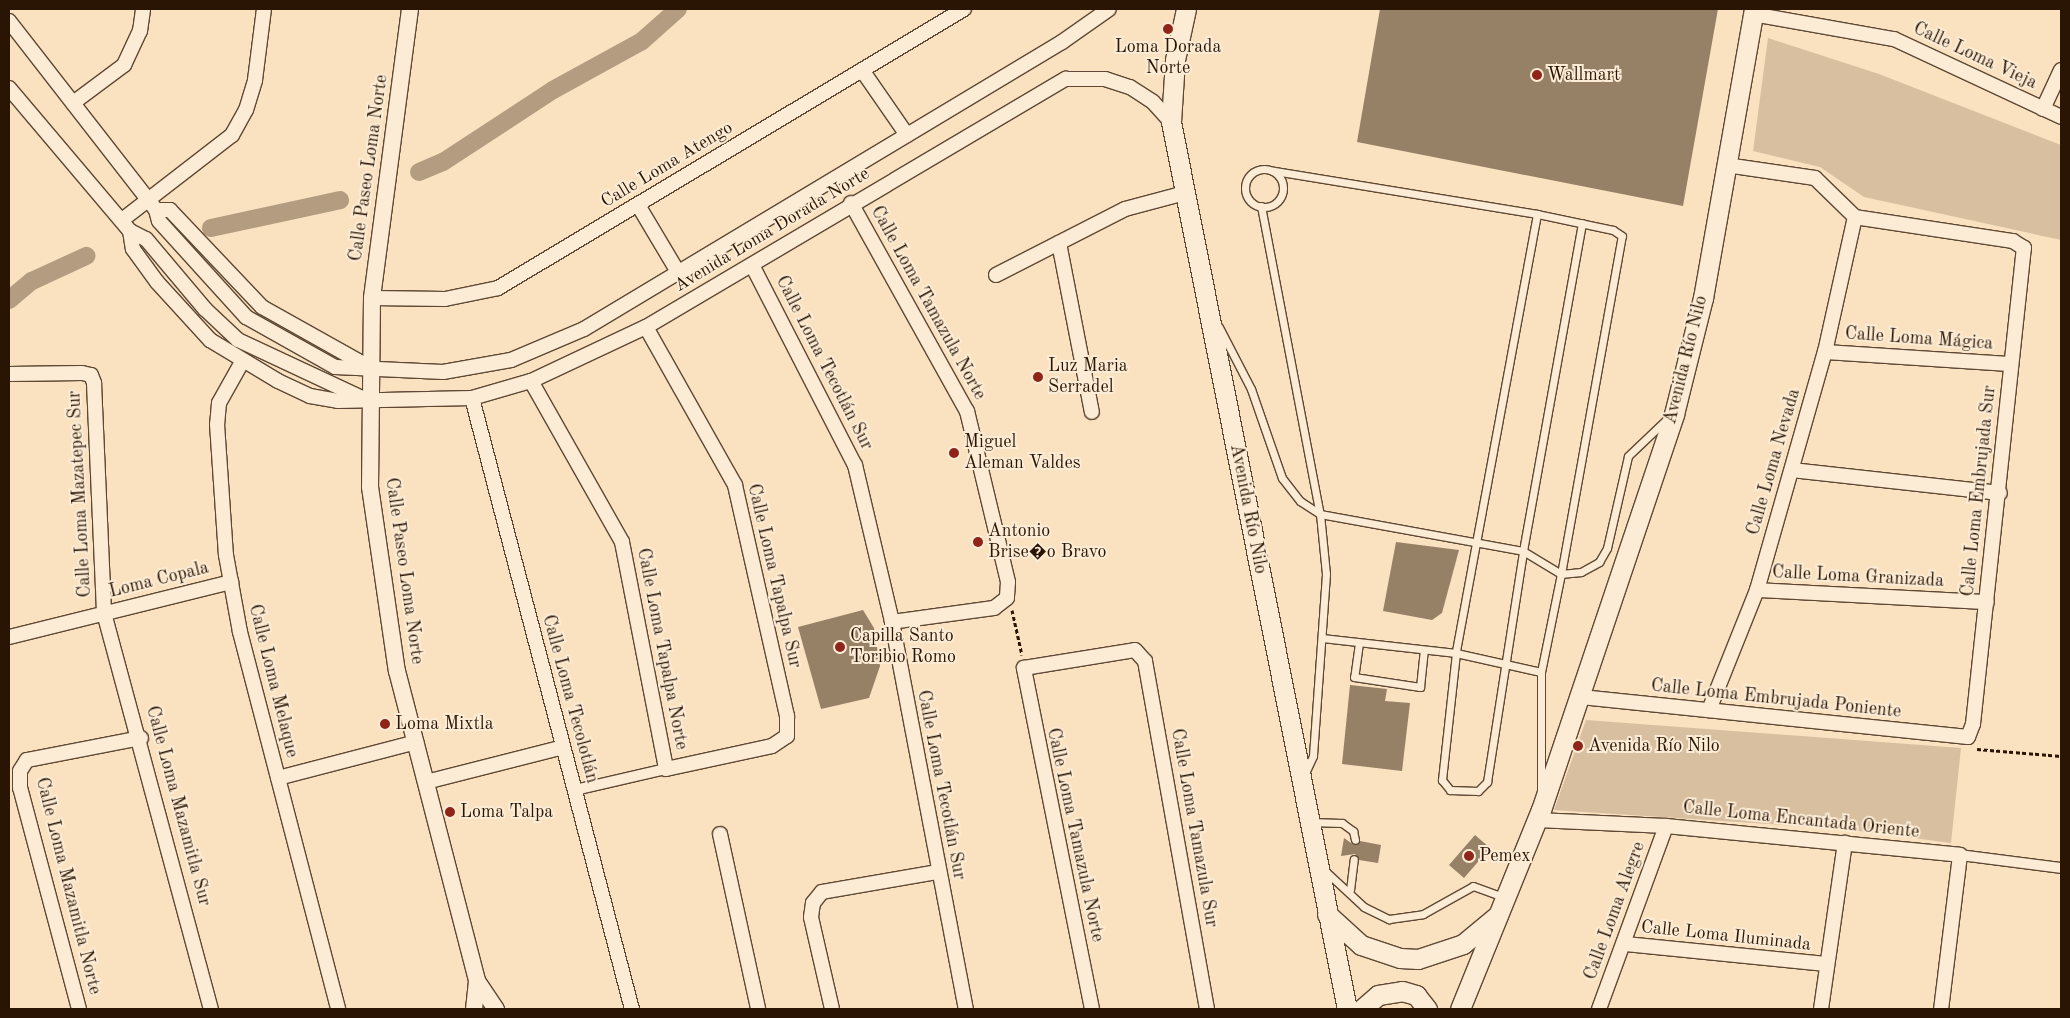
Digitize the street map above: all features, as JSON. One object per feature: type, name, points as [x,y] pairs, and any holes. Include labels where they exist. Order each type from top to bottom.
[{"type":"main road","name":"Avenida Río Nilo","points":[[1186,9],[1175,60],[1171,122],[1212,316],[1299,784],[1347,1009]]},
{"type":"main road","name":"Avenida Río Nilo","points":[[1460,1009],[1504,905],[1539,815],[1581,697],[1674,414],[1703,298],[1754,12]]},
{"type":"main road","points":[[1326,914],[1361,945],[1393,957],[1418,958],[1462,944],[1504,905]]},
{"type":"main road","points":[[1362,1009],[1378,995],[1402,990],[1416,995],[1427,1009]]},
{"type":"street","points":[[73,104],[124,65],[140,31],[143,9]]},
{"type":"street","points":[[126,226],[153,206],[232,135],[246,110],[255,80],[264,9]]},
{"type":"street","name":"Calle Paseo Loma Norte","points":[[410,9],[372,298],[369,367],[370,487],[380,572],[416,742],[477,981],[496,1009]]},
{"type":"street","name":"Calle Loma Atengo","points":[[372,298],[445,299],[498,288],[964,9]]},
{"type":"street","name":"Avenida Loma Dorada Norte","points":[[9,20],[153,206],[159,221],[246,317],[335,366],[443,372],[510,360],[584,329],[907,135],[1109,9]]},
{"type":"street","name":"Calle Loma Vieja","points":[[1754,12],[1894,39],[2061,117]]},
{"type":"street","points":[[862,70],[907,135]]},
{"type":"street","points":[[2043,109],[2061,70]]},
{"type":"street","name":"Avenida Loma Dorada Norte","points":[[126,226],[134,250],[178,307],[210,340],[242,362],[310,396],[369,402],[472,398],[531,380],[646,327],[752,265],[851,203],[1066,79],[1105,79],[1130,87],[1153,102],[1171,122]]},
{"type":"street","name":"Avenida Loma Dorada Norte","points":[[9,88],[126,226],[146,239],[238,340],[369,402]]},
{"type":"street","points":[[1726,165],[1815,178],[1856,217]]},
{"type":"street","points":[[996,275],[1125,209],[1185,194]]},
{"type":"street","name":"Calle Loma Tamazula Norte","points":[[851,203],[968,411],[1007,598]]},
{"type":"street","points":[[638,205],[678,272]]},
{"type":"street","name":"Avenida Loma Dorada Norte","points":[[153,206],[170,210],[262,306],[369,367]]},
{"type":"street","name":"Calle Loma Embrujada Sur","points":[[1856,217],[2013,241],[2024,248],[2010,364],[2000,493],[1973,724],[1968,737]]},
{"type":"street","name":"Calle Loma Nevada","points":[[1709,710],[1757,590],[1825,352],[1856,217]]},
{"type":"street","points":[[1059,243],[1092,412]]},
{"type":"street","name":"Calle Loma Tecotlán Sur","points":[[752,265],[855,465],[892,622],[938,872],[966,1009]]},
{"type":"street","name":"Calle Loma Tapalpa Sur","points":[[646,327],[735,484],[787,716],[787,736],[772,746],[666,769]]},
{"type":"street","name":"Calle Loma Mágica","points":[[1825,352],[2010,364]]},
{"type":"street","name":"Calle Loma Melaque","points":[[242,362],[219,402],[217,424],[221,518],[231,582],[278,778],[338,1009]]},
{"type":"street","name":"Calle Loma Mazatepec Sur","points":[[9,374],[91,375],[104,613]]},
{"type":"street","name":"Calle Loma Tapalpa Norte","points":[[531,380],[622,542],[666,769]]},
{"type":"street","name":"Calle Loma Tecolotlán","points":[[472,398],[632,1009]]},
{"type":"street","points":[[1792,470],[2000,493]]},
{"type":"street","name":"Loma Copala","points":[[9,637],[231,582]]},
{"type":"street","name":"Calle Loma Granizada","points":[[1757,590],[1987,602]]},
{"type":"street","points":[[892,622],[994,608],[1007,598]]},
{"type":"street","name":"Calle Loma Mazamitla Sur","points":[[104,613],[141,738],[211,1009]]},
{"type":"street","name":"Calle Loma Tamazula Sur","points":[[1024,668],[1135,650],[1142,654],[1207,1009]]},
{"type":"street","name":"Calle Loma Tamazula Norte","points":[[1024,668],[1092,1009]]},
{"type":"street","name":"Calle Loma Embrujada Poniente","points":[[1581,697],[1968,737]]},
{"type":"street","name":"Calle Loma Mazamitla Norte","points":[[79,1009],[20,788],[20,771],[27,760],[141,738]]},
{"type":"street","points":[[278,778],[416,742]]},
{"type":"street","points":[[426,782],[563,747]]},
{"type":"street","points":[[575,790],[666,769]]},
{"type":"street","name":"Calle Loma Encantada Oriente","points":[[1539,815],[1845,843],[2061,868]]},
{"type":"street","name":"Calle Loma Alegre","points":[[1599,1009],[1625,944],[1666,826]]},
{"type":"street","points":[[720,834],[758,1009]]},
{"type":"street","points":[[1821,1009],[1824,964],[1845,843]]},
{"type":"street","points":[[1940,1009],[1960,855]]},
{"type":"street","points":[[832,1009],[811,917],[813,903],[822,892],[938,872]]},
{"type":"street","name":"Calle Loma Iluminada","points":[[1625,944],[1824,964]]},
{"type":"street","name":"Calle Paseo Loma Norte","points":[[474,1009],[477,981]]},
{"type":"lane","points":[[1273,171],[1283,185],[1281,196],[1273,205],[1262,206],[1250,200],[1246,182],[1254,172],[1273,171],[1537,214],[1612,230],[1622,236],[1623,250],[1562,574],[1541,672],[1539,815]]},
{"type":"lane","points":[[1262,206],[1320,514],[1326,574],[1313,756],[1299,784]]},
{"type":"lane","points":[[1537,214],[1480,540],[1456,653],[1442,780],[1450,790],[1485,788],[1507,665],[1523,551],[1582,223]]},
{"type":"lane","points":[[1212,316],[1242,369],[1282,478],[1300,501],[1320,514],[1480,540],[1523,551],[1562,574],[1581,572],[1599,562],[1607,548],[1628,456],[1635,445],[1674,414]]},
{"type":"lane","points":[[1322,638],[1456,653],[1541,672]]},
{"type":"lane","points":[[1359,642],[1354,677],[1420,687],[1424,650]]},
{"type":"lane","points":[[1307,822],[1342,823],[1353,832],[1355,840]]},
{"type":"lane","points":[[1350,890],[1354,859]]},
{"type":"lane","points":[[1316,865],[1350,890],[1364,907],[1389,919],[1423,914],[1473,886],[1504,905]]},
{"type":"path","points":[[1007,598],[1024,668]]},
{"type":"path","points":[[1968,737],[1976,749],[2061,756]]},
{"type":"shaded area","points":[[1768,38],[1879,74],[2061,145],[2061,240],[1864,197],[1820,167],[1753,151]]},
{"type":"shaded area","points":[[1586,720],[1961,748],[1951,843],[1844,829],[1554,810]]},
{"type":"building","name":"Wallmart","points":[[1380,9],[1718,9],[1683,206],[1357,142]]},
{"type":"building","points":[[1396,542],[1459,550],[1442,613],[1432,620],[1383,611]]},
{"type":"building","name":"Capilla Santo Toribio Romo","points":[[863,610],[874,628],[880,666],[869,698],[821,709],[798,627]]},
{"type":"building","points":[[1350,685],[1387,689],[1385,701],[1410,703],[1402,771],[1342,764]]},
{"type":"building","name":"Pemex","points":[[1475,835],[1490,848],[1464,878],[1449,865]]},
{"type":"building","points":[[1344,838],[1354,845],[1360,841],[1381,845],[1378,863],[1359,860],[1355,854],[1341,856]]},
{"type":"waterway","points":[[419,172],[443,162],[553,90],[642,41],[678,9]]},
{"type":"waterway","points":[[211,228],[340,200]]},
{"type":"waterway","points":[[9,300],[32,281],[86,256]]},
{"type":"place","name":"Loma Dorada Norte","points":[[1168,29]]},
{"type":"place","name":"Wallmart","points":[[1537,75]]},
{"type":"place","name":"Luz Maria Serradel","points":[[1038,377]]},
{"type":"place","name":"Miguel Aleman Valdes","points":[[954,453]]},
{"type":"place","name":"Antonio Brise�o Bravo","points":[[978,542]]},
{"type":"place","name":"Capilla Santo Toribio Romo","points":[[840,647]]},
{"type":"place","name":"Loma Mixtla","points":[[385,724]]},
{"type":"place","name":"Avenida Río Nilo","points":[[1578,746]]},
{"type":"place","name":"Loma Talpa","points":[[450,812]]},
{"type":"place","name":"Pemex","points":[[1469,856]]}]
